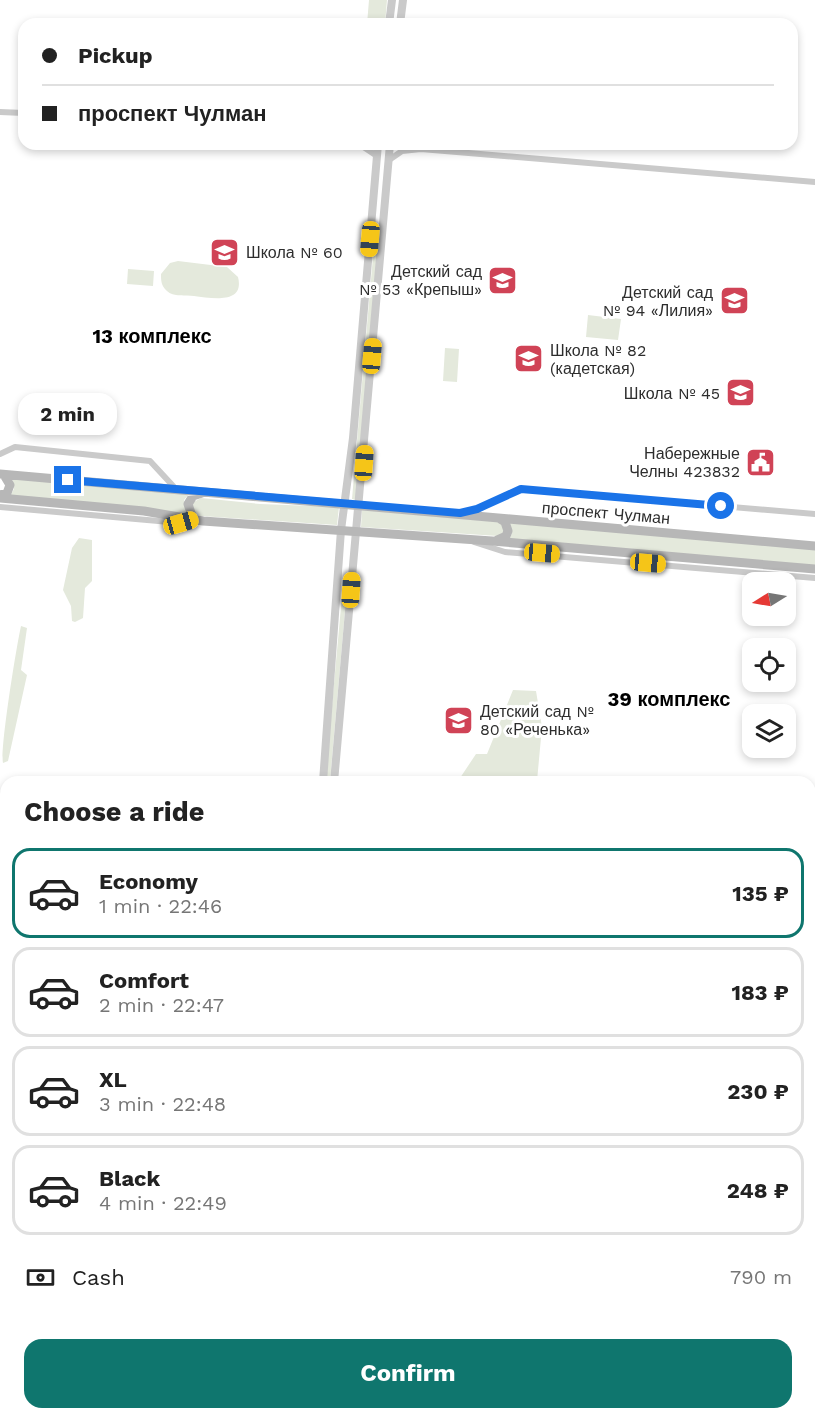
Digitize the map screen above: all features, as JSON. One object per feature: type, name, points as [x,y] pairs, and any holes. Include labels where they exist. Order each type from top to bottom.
[{"type":"main road","name":"проспект Чулман","points":[[2,474],[815,546]]},
{"type":"main road","points":[[0,496],[7,493],[10,485],[2,474]]},
{"type":"main road","points":[[193,519],[188,504],[193,496],[203,492]]},
{"type":"main road","points":[[0,496],[144,511],[193,519],[492,541],[815,569]]},
{"type":"main road","points":[[492,541],[501,539],[508,531],[505,522],[500,519]]},
{"type":"street","points":[[390,18],[392,0]]},
{"type":"street","points":[[401,18],[403,0]]},
{"type":"street","points":[[0,112],[18,113]]},
{"type":"street","points":[[368,150],[377,156]]},
{"type":"street","points":[[323,776],[344,503],[351,459],[378,150]]},
{"type":"street","points":[[335,776],[390,150]]},
{"type":"street","points":[[389,160],[402,151],[412,150]]},
{"type":"street","points":[[433,150],[815,182]]},
{"type":"street","points":[[371,223],[376,231],[383,225]]},
{"type":"street","points":[[0,454],[15,447],[150,461],[176,489]]},
{"type":"street","points":[[460,513],[477,509],[521,489],[815,514]]},
{"type":"street","points":[[0,507],[181,523],[193,519]]},
{"type":"street","points":[[465,540],[505,552],[815,578]]},
{"type":"street","points":[[337,587],[343,583],[351,590]]},
{"type":"shaded area","points":[[369,0],[387,0],[386,18],[368,18]]},
{"type":"shaded area","points":[[375,233],[380,234],[356,500],[352,499]]},
{"type":"shaded area","points":[[178,261],[227,267],[238,277],[239,286],[232,296],[225,298],[170,293],[162,285],[161,274],[170,263]]},
{"type":"shaded area","points":[[128,269],[154,271],[153,286],[127,284]]},
{"type":"shaded area","points":[[588,315],[621,319],[618,340],[586,337]]},
{"type":"shaded area","points":[[445,348],[459,349],[457,382],[443,381]]},
{"type":"shaded area","points":[[12,478],[189,494],[184,500],[186,514],[10,496],[14,489]]},
{"type":"shaded area","points":[[201,498],[260,504],[339,507],[337,525],[196,515],[192,503]]},
{"type":"shaded area","points":[[362,510],[501,522],[505,532],[498,536],[361,527]]},
{"type":"shaded area","points":[[509,522],[815,549],[815,566],[509,540],[512,533]]},
{"type":"shaded area","points":[[79,538],[92,540],[92,581],[85,588],[83,618],[75,622],[72,621],[71,606],[63,590],[72,548]]},
{"type":"shaded area","points":[[343,585],[347,588],[330,776],[326,776]]},
{"type":"shaded area","points":[[21,626],[27,628],[21,670],[27,675],[8,761],[3,763],[6,720]]},
{"type":"shaded area","points":[[513,690],[536,691],[542,727],[537,776],[461,776],[476,754],[487,754]]},
{"type":"place","name":"Школа № 60","points":[[225,252]]},
{"type":"place","name":"Детский сад № 53 «Крепыш»","points":[[503,280]]},
{"type":"place","name":"Детский сад № 94 «Лилия»","points":[[734,301]]},
{"type":"place","name":"Школа № 82 (кадетская)","points":[[529,359]]},
{"type":"place","name":"Школа № 45","points":[[741,393]]},
{"type":"place","name":"Набережные Челны 423832","points":[[761,462]]},
{"type":"place","name":"Детский сад № 80 «Реченька»","points":[[459,720]]},
{"type":"district","name":"13 комплекс","points":[[152,336]]},
{"type":"district","name":"39 комплекс","points":[[669,699]]},
{"type":"route","points":[[68,480],[460,513],[477,509],[521,489],[721,506]]}]
